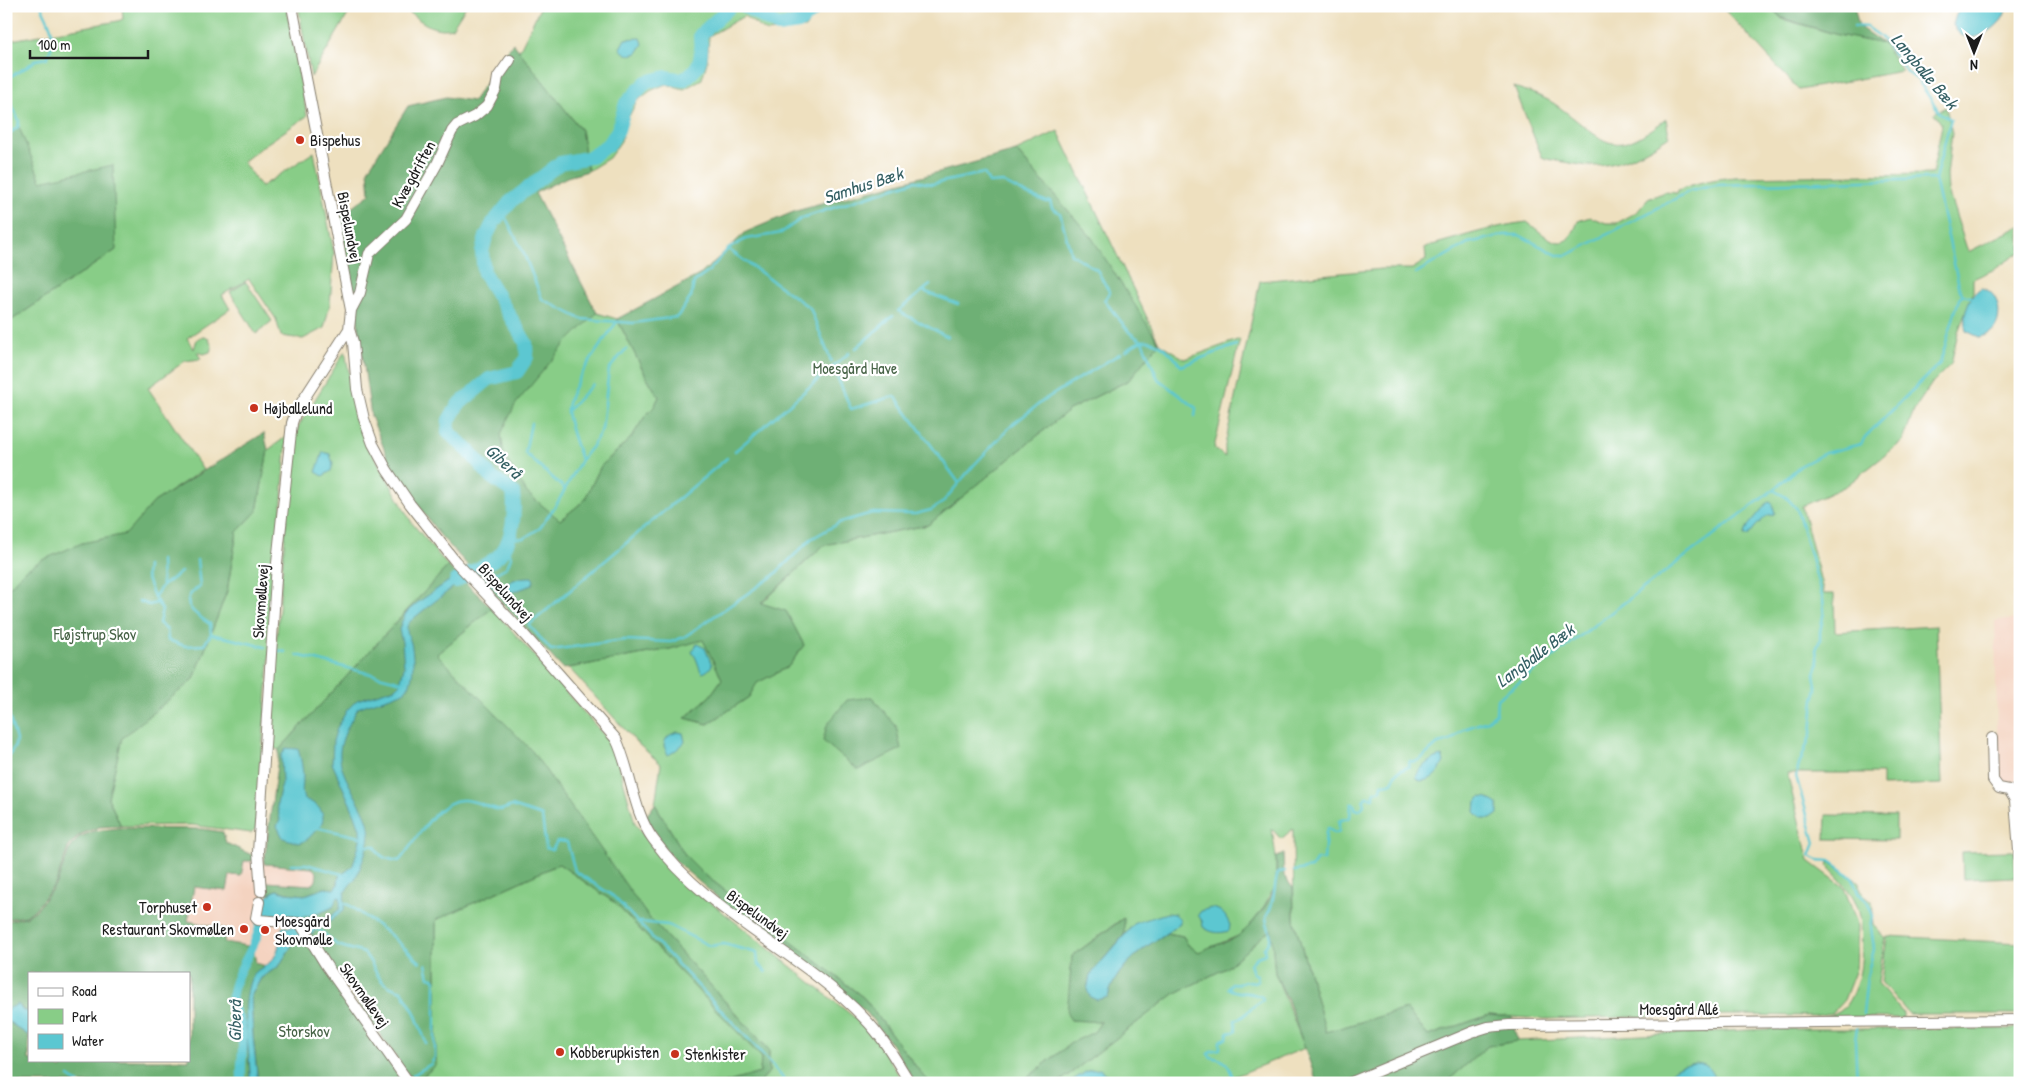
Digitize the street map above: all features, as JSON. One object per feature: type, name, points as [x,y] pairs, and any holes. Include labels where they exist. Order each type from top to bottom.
[{"type":"street","name":"Bispelundvej","points":[[292,6],[352,310],[349,329],[353,342],[357,389],[364,419],[373,444],[387,470],[410,504],[455,561],[464,568],[616,739],[623,754],[641,816],[651,837],[666,856],[687,877],[739,921],[780,948],[864,1017],[885,1041],[910,1083]]},
{"type":"street","name":"Kvægdriften","points":[[352,310],[360,293],[370,254],[406,219],[437,164],[452,131],[457,124],[475,116],[487,106],[496,89],[498,77],[510,60]]},
{"type":"street","name":"Skovmøllevej","points":[[261,891],[258,852],[277,563],[292,423],[296,411],[349,329]]},
{"type":"street","points":[[1992,738],[1993,780],[1999,788],[2009,790],[2015,800],[2020,864]]},
{"type":"street","name":"Skovmøllevej","points":[[259,902],[256,918],[258,920],[296,922],[300,924],[326,966],[409,1083]]},
{"type":"street","name":"Moesgård Allé","points":[[1349,1083],[1472,1032],[1509,1025],[2020,1020]]},
{"type":"shaded area","points":[[2020,619],[2020,792],[1998,781],[1995,621]]},
{"type":"shaded area","points":[[244,861],[312,868],[317,873],[316,881],[311,885],[267,882],[264,903],[282,925],[278,947],[272,961],[266,966],[256,963],[253,947],[224,942],[226,929],[188,922],[194,887],[230,875]]},
{"type":"green space","points":[[122,6],[286,6],[307,116],[243,162],[261,187],[314,152],[334,253],[330,304],[324,328],[303,339],[281,336],[276,319],[249,279],[222,295],[230,309],[187,338],[194,349],[197,339],[208,338],[212,346],[210,352],[204,354],[197,352],[201,359],[185,361],[148,388],[203,470],[154,502],[127,534],[24,571],[6,591],[6,324],[116,250],[41,181],[19,128],[6,136],[6,41],[118,21],[123,19]]},
{"type":"green space","points":[[298,6],[353,6],[311,77]]},
{"type":"green space","points":[[401,6],[466,6],[452,28],[444,29],[425,23]]},
{"type":"green space","points":[[541,6],[818,6],[818,9],[805,28],[767,32],[744,16],[709,36],[707,62],[702,79],[684,89],[666,84],[650,91],[637,101],[626,122],[621,141],[609,158],[588,171],[581,130],[519,51]]},
{"type":"green space","points":[[1721,6],[1769,6],[1782,19],[1838,35],[1884,44],[1902,71],[1799,90]]},
{"type":"green space","points":[[1769,6],[1854,6],[1859,27],[1884,44],[1838,35],[1782,18]]},
{"type":"green space","name":"Moesgård Have","points":[[513,43],[581,130],[588,171],[567,177],[535,193],[597,313],[567,342],[515,405],[501,434],[504,455],[527,493],[560,520],[584,501],[601,466],[631,438],[646,415],[654,407],[659,397],[617,319],[701,274],[746,232],[796,211],[1016,151],[1092,238],[1159,343],[1129,380],[1069,410],[928,525],[824,545],[761,603],[786,611],[804,645],[788,667],[757,683],[749,697],[708,724],[685,718],[710,696],[722,679],[703,640],[670,649],[563,669],[439,534],[393,471],[371,416],[358,323],[339,217],[370,194],[368,170],[408,106],[446,97],[473,101]]},
{"type":"green space","points":[[1514,87],[1549,100],[1599,138],[1610,142],[1620,143],[1632,140],[1666,119],[1669,136],[1632,157],[1601,166],[1579,165],[1547,159],[1542,157]]},
{"type":"green space","points":[[1946,107],[1952,133],[1947,175],[1948,191],[1968,252],[2020,226],[2020,252],[1995,269],[1973,279],[1973,293],[1958,332],[1951,364],[1932,383],[1914,410],[1903,441],[1846,486],[1802,506],[1824,594],[1834,594],[1835,632],[1936,626],[1942,784],[1882,786],[1882,773],[1787,773],[1809,861],[1844,887],[1858,926],[1856,969],[1844,1000],[1832,1013],[1815,1016],[1727,1015],[1541,1019],[1489,1015],[1428,1036],[1406,1009],[1326,1032],[1294,920],[1293,829],[1281,839],[1272,829],[1276,857],[1276,885],[1253,924],[1238,936],[1199,952],[1188,945],[1183,936],[1167,933],[1180,924],[1135,923],[1124,935],[1123,918],[1072,956],[1071,1020],[1101,1021],[1095,1032],[1071,1043],[1021,1083],[931,1083],[921,1073],[864,998],[705,875],[685,855],[655,804],[661,764],[637,743],[569,668],[670,649],[703,639],[722,679],[710,696],[685,718],[708,724],[749,697],[756,683],[788,667],[804,645],[786,612],[761,604],[824,545],[928,525],[1069,410],[1129,380],[1092,238],[1016,151],[1058,131],[1159,343],[1185,359],[1240,339],[1214,448],[1225,457],[1225,445],[1260,281],[1382,269],[1412,269],[1426,260],[1425,247],[1488,229],[1527,222],[1549,238],[1562,242],[1568,239],[1578,221],[1590,217],[1606,223],[1617,223],[1637,212],[1648,199],[1664,192],[1677,193],[1678,190],[1685,187],[1713,180],[1735,177],[1932,174],[1942,125],[1934,113]]},
{"type":"green space","points":[[19,127],[41,181],[113,165],[116,250],[6,324],[6,136]]},
{"type":"green space","points":[[246,282],[272,321],[256,334],[230,292]]},
{"type":"green space","points":[[597,313],[617,319],[659,397],[654,407],[646,415],[631,438],[601,466],[584,501],[560,520],[564,534],[449,420],[580,319]]},
{"type":"green space","points":[[345,351],[358,420],[370,448],[412,523],[448,566],[279,750],[268,746],[293,435]]},
{"type":"green space","name":"Fløjstrup Skov","points":[[264,433],[268,450],[257,511],[237,532],[227,591],[194,679],[122,738],[108,798],[121,826],[99,827],[79,835],[68,848],[56,883],[35,909],[26,916],[6,919],[6,591],[24,571],[42,560],[82,543],[126,534],[154,502]]},
{"type":"green space","points":[[287,436],[256,828],[251,833],[192,825],[121,826],[108,798],[122,737],[194,679],[227,591],[237,532],[257,511],[268,450]]},
{"type":"green space","points":[[448,566],[492,608],[437,654],[532,751],[647,915],[769,1050],[769,1072],[759,1083],[725,1083],[760,1073],[761,1057],[615,903],[559,864],[436,920],[436,1065],[419,1080],[421,1083],[414,1083],[299,918],[335,904],[338,884],[334,889],[325,888],[305,895],[277,890],[268,894],[266,892],[267,882],[311,885],[316,881],[317,873],[312,868],[264,864],[279,750]]},
{"type":"green space","points":[[492,608],[610,742],[615,751],[635,823],[660,858],[689,885],[859,1021],[879,1044],[904,1083],[759,1083],[769,1072],[769,1050],[647,915],[437,654]]},
{"type":"green space","points":[[872,697],[896,726],[901,749],[858,770],[823,741],[827,725],[847,700]]},
{"type":"green space","points":[[655,804],[685,855],[705,875],[864,998],[921,1073],[931,1083],[915,1082],[892,1045],[867,1013],[817,971],[744,920],[668,853],[646,816]]},
{"type":"green space","points":[[1826,815],[1896,816],[1896,840],[1825,839]]},
{"type":"green space","points":[[118,828],[203,829],[223,832],[226,843],[254,856],[254,861],[244,861],[241,876],[230,875],[227,891],[194,887],[188,921],[226,929],[224,942],[253,947],[256,963],[266,966],[256,972],[250,984],[247,1000],[246,1018],[250,1083],[6,1083],[6,1020],[28,1035],[28,1062],[54,1062],[61,1069],[64,1062],[190,1062],[190,972],[28,972],[28,1011],[23,1011],[21,1007],[6,1012],[6,921],[26,917],[36,910],[57,883],[69,850],[79,837],[94,831]]},
{"type":"green space","points":[[2014,851],[2015,877],[1963,879],[1962,852]]},
{"type":"green space","points":[[1283,853],[1284,876],[1293,888],[1294,920],[1326,1032],[1406,1009],[1428,1036],[1489,1015],[1512,1017],[1517,1041],[1488,1046],[1445,1083],[1317,1083],[1289,1003],[1275,973],[1271,929],[1226,968],[1174,994],[1058,1083],[1021,1083],[1071,1043],[1094,1032],[1101,1022],[1071,1020],[1067,1014],[1072,956],[1124,918],[1124,935],[1090,975],[1087,990],[1108,997],[1123,968],[1140,952],[1167,933],[1183,936],[1188,945],[1199,952],[1233,939],[1249,926],[1271,896],[1276,884],[1276,857]]},
{"type":"green space","points":[[1828,861],[1859,882],[1860,891],[1872,901],[1874,926],[1885,938],[1878,983],[1903,1013],[1903,1018],[1824,1017],[1839,1012],[1849,1001],[1859,975],[1862,950],[1857,906],[1844,884],[1827,866]]},
{"type":"green space","points":[[559,864],[615,903],[761,1057],[760,1073],[725,1083],[421,1083],[419,1080],[436,1065],[436,920]]},
{"type":"green space","points":[[1271,928],[1275,973],[1305,1048],[1218,1083],[1058,1083],[1174,994],[1226,968]]},
{"type":"green space","name":"Storskov","points":[[303,935],[403,1083],[258,1083],[251,996],[261,978],[279,966],[296,939]]},
{"type":"green space","points":[[1887,936],[2020,943],[2020,1014],[1909,1014],[1881,982]]},
{"type":"green space","points":[[2017,1023],[2020,1023],[2020,1083],[1445,1083],[1488,1046],[1517,1041],[1769,1029],[2014,1029]]},
{"type":"green space","points":[[1838,1077],[1858,1080],[1898,1079],[1919,1083],[1824,1083],[1824,1081]]},
{"type":"water","points":[[1969,6],[1972,8],[1977,6],[2006,6],[2002,20],[1996,26],[1981,35],[1966,37],[1960,34],[1953,25],[1959,10]]},
{"type":"water","points":[[641,38],[643,44],[637,53],[627,54],[620,48],[625,39]]},
{"type":"water","points":[[1981,288],[1993,294],[1999,314],[1995,328],[1989,334],[1979,337],[1966,331],[1965,319],[1969,301],[1976,291]]},
{"type":"water","points":[[323,452],[330,454],[333,464],[331,471],[323,476],[316,472]]},
{"type":"water","points":[[1768,502],[1772,503],[1775,513],[1768,515],[1748,536],[1744,536],[1748,526]]},
{"type":"water","points":[[459,574],[465,579],[408,624],[407,631],[412,648],[413,661],[411,682],[408,687],[401,693],[358,708],[349,724],[340,748],[342,768],[366,816],[369,831],[362,863],[355,879],[345,893],[344,910],[331,921],[319,924],[312,935],[308,929],[312,925],[317,921],[330,917],[340,909],[340,897],[337,898],[333,907],[320,913],[294,919],[259,917],[261,908],[273,892],[277,890],[305,895],[325,888],[334,889],[338,884],[339,876],[353,865],[360,840],[360,829],[332,763],[333,741],[337,728],[347,710],[357,700],[395,688],[400,683],[404,667],[399,630],[406,613],[417,603]]},
{"type":"water","points":[[532,577],[534,580],[532,585],[513,592],[508,590],[507,585],[515,579]]},
{"type":"water","points":[[697,644],[705,648],[712,665],[702,673],[692,652]]},
{"type":"water","points":[[677,732],[683,733],[685,742],[668,755],[664,746],[665,740]]},
{"type":"water","points":[[286,748],[298,749],[302,767],[304,799],[320,809],[323,816],[321,826],[306,840],[299,843],[283,838],[277,826],[280,820],[277,805],[282,785],[281,756]]},
{"type":"water","points":[[1442,756],[1444,762],[1435,776],[1420,781],[1416,777],[1426,764]]},
{"type":"water","points":[[1481,797],[1488,798],[1498,804],[1498,814],[1491,819],[1482,819],[1475,812],[1476,801]]},
{"type":"water","points":[[1211,908],[1221,911],[1225,916],[1230,925],[1229,931],[1215,932],[1203,927],[1198,915],[1201,911]]},
{"type":"water","points":[[1167,913],[1175,914],[1180,919],[1180,924],[1147,946],[1127,964],[1119,974],[1108,997],[1097,1000],[1090,997],[1087,990],[1090,975],[1135,923]]},
{"type":"water","points":[[282,927],[297,927],[303,935],[296,939],[279,966],[261,978],[251,996],[258,1083],[250,1083],[246,1016],[248,991],[251,979],[255,973],[273,959],[279,946]]},
{"type":"water","points":[[18,1004],[23,1011],[28,1011],[28,1035],[6,1020],[8,1009]]},
{"type":"water","points":[[1696,1063],[1710,1069],[1717,1083],[1669,1083],[1669,1078],[1674,1070],[1681,1066]]},
{"type":"water","points":[[1100,1069],[1106,1074],[1106,1083],[1068,1083],[1089,1070]]},
{"type":"waterway","points":[[6,79],[35,60],[47,58],[53,38],[41,6]]},
{"type":"waterway","name":"Giberå","points":[[456,581],[487,564],[502,552],[509,538],[514,515],[513,492],[491,477],[469,451],[448,432],[449,420],[458,405],[489,379],[517,372],[527,357],[526,343],[484,273],[482,252],[486,237],[493,223],[510,202],[560,163],[591,157],[610,143],[618,130],[626,103],[646,82],[666,77],[683,80],[690,75],[700,60],[700,35],[731,6]]},
{"type":"waterway","name":"Giberå","points":[[744,6],[778,26],[799,23],[812,12],[812,6]]},
{"type":"waterway","name":"Langballe Bæk","points":[[1854,26],[1867,27],[1881,37],[1908,73],[1918,80],[1940,113],[1951,119],[1935,179],[1960,290],[1963,295],[1971,297]]},
{"type":"waterway","points":[[6,91],[19,121],[18,127],[6,136]]},
{"type":"waterway","name":"Samhus Bæk","points":[[502,210],[524,254],[542,299],[581,319],[633,323],[677,317],[691,297],[694,282],[707,273],[728,249],[746,239],[781,233],[802,218],[915,181],[932,184],[984,173],[989,183],[1003,182],[1047,202],[1050,201],[1052,208],[1060,213],[1071,254],[1097,270],[1110,293],[1104,300],[1130,333],[1142,341],[1158,379],[1196,408],[1195,416]]},
{"type":"waterway","points":[[1416,273],[1468,243],[1504,235],[1519,235],[1557,255],[1568,255],[1690,191],[1717,185],[1935,179]]},
{"type":"waterway","points":[[728,249],[810,308],[831,361]]},
{"type":"waterway","points":[[930,285],[898,311],[948,337]]},
{"type":"waterway","points":[[923,291],[958,304]]},
{"type":"waterway","name":"Langballe Bæk","points":[[1294,871],[1311,868],[1317,859],[1324,860],[1326,832],[1328,828],[1334,833],[1339,832],[1339,821],[1350,817],[1351,804],[1354,804],[1355,809],[1360,810],[1364,805],[1363,801],[1366,797],[1374,798],[1374,792],[1381,790],[1382,784],[1392,783],[1397,772],[1408,767],[1410,761],[1415,762],[1422,758],[1438,744],[1450,741],[1464,729],[1487,721],[1496,713],[1497,699],[1777,487],[1800,466],[1825,453],[1861,444],[1865,437],[1940,363],[1959,299],[1963,295]]},
{"type":"waterway","points":[[856,348],[893,316]]},
{"type":"waterway","points":[[508,539],[524,538],[540,528],[558,502],[581,460],[568,417],[568,402],[579,379],[616,323]]},
{"type":"waterway","points":[[1125,351],[1142,341],[1154,342],[1169,352],[1181,366],[1236,345]]},
{"type":"waterway","points":[[581,460],[593,445],[602,429],[609,369],[626,349]]},
{"type":"waterway","points":[[735,451],[849,353]]},
{"type":"waterway","points":[[727,458],[529,625],[551,650],[624,640],[671,642],[684,637],[773,576],[811,539],[841,522],[872,513],[915,514],[931,510],[942,503],[974,465],[1013,424],[1047,398],[1121,353]]},
{"type":"waterway","points":[[833,367],[851,409],[895,396],[959,483]]},
{"type":"waterway","points":[[568,410],[593,384]]},
{"type":"waterway","points":[[531,423],[525,453],[565,489]]},
{"type":"waterway","name":"Langballe Bæk","points":[[1773,490],[1786,497],[1797,509],[1823,600],[1824,611],[1820,640],[1816,650],[1818,665],[1814,676],[1817,689],[1814,699],[1811,734],[1796,776],[1815,843],[1810,856],[1818,860],[1830,861],[1853,879],[1858,893],[1867,901],[1873,916],[1871,927],[1874,949],[1867,976],[1863,1014]]},
{"type":"waterway","points":[[480,569],[496,573],[507,567],[511,557],[507,541]]},
{"type":"waterway","points":[[161,560],[162,586]]},
{"type":"waterway","points":[[181,572],[162,586],[154,597],[162,610],[159,623],[167,630],[168,640],[185,646],[204,645],[211,634],[210,624],[195,613],[189,606],[188,601],[191,594],[200,586],[197,560]]},
{"type":"waterway","points":[[147,566],[146,576],[154,597]]},
{"type":"waterway","points":[[478,569],[524,620]]},
{"type":"waterway","points":[[139,601],[149,605],[156,603]]},
{"type":"waterway","points":[[211,634],[265,647]]},
{"type":"waterway","points":[[275,650],[285,652]]},
{"type":"waterway","points":[[297,655],[402,682]]},
{"type":"waterway","points":[[6,705],[16,740],[15,746],[6,761]]},
{"type":"waterway","points":[[365,846],[375,846],[384,857],[399,861],[427,823],[445,806],[454,801],[464,800],[501,810],[512,806],[542,816],[546,848],[552,850],[557,841],[567,842],[575,871],[613,896],[758,1049],[783,1078],[784,1083]]},
{"type":"waterway","points":[[319,828],[360,837]]},
{"type":"waterway","points":[[291,864],[306,864],[342,874]]},
{"type":"waterway","points":[[1235,1083],[1228,1065],[1208,1054],[1211,1051],[1220,1049],[1220,1041],[1227,1038],[1228,1033],[1236,1031],[1235,1020],[1244,1016],[1251,1008],[1263,1000],[1262,997],[1257,995],[1234,991],[1228,988],[1232,984],[1258,980],[1250,964],[1257,957],[1265,954],[1264,948],[1271,936],[1266,917],[1272,902],[1278,872],[1285,871]]},
{"type":"waterway","points":[[343,903],[349,905],[388,933],[420,962]]},
{"type":"waterway","points":[[640,922],[668,925],[710,946],[724,944],[757,953],[758,964],[766,972]]},
{"type":"waterway","points":[[242,1083],[242,1032],[232,996],[237,977],[258,934],[260,925]]},
{"type":"waterway","points":[[314,928],[322,932],[337,945],[364,953],[381,980],[393,988],[402,991],[415,1013],[426,1043]]},
{"type":"waterway","points":[[417,1083],[413,1075],[431,1064],[435,1057],[435,981],[429,977],[426,964]]},
{"type":"waterway","points":[[1857,1029],[1855,1040],[1857,1083]]},
{"type":"waterway","points":[[69,1077],[78,1083]]},
{"type":"place","name":"Bispehus","points":[[300,140]]},
{"type":"place","name":"Højballelund","points":[[254,408]]},
{"type":"place","name":"Torphuset","points":[[207,907]]},
{"type":"place","name":"Restaurant Skovmøllen","points":[[244,929]]},
{"type":"place","name":"Moesgård Skovmølle","points":[[265,930]]},
{"type":"place","name":"Kobberupkisten","points":[[560,1052]]},
{"type":"place","name":"Stenkister","points":[[675,1054]]}]
